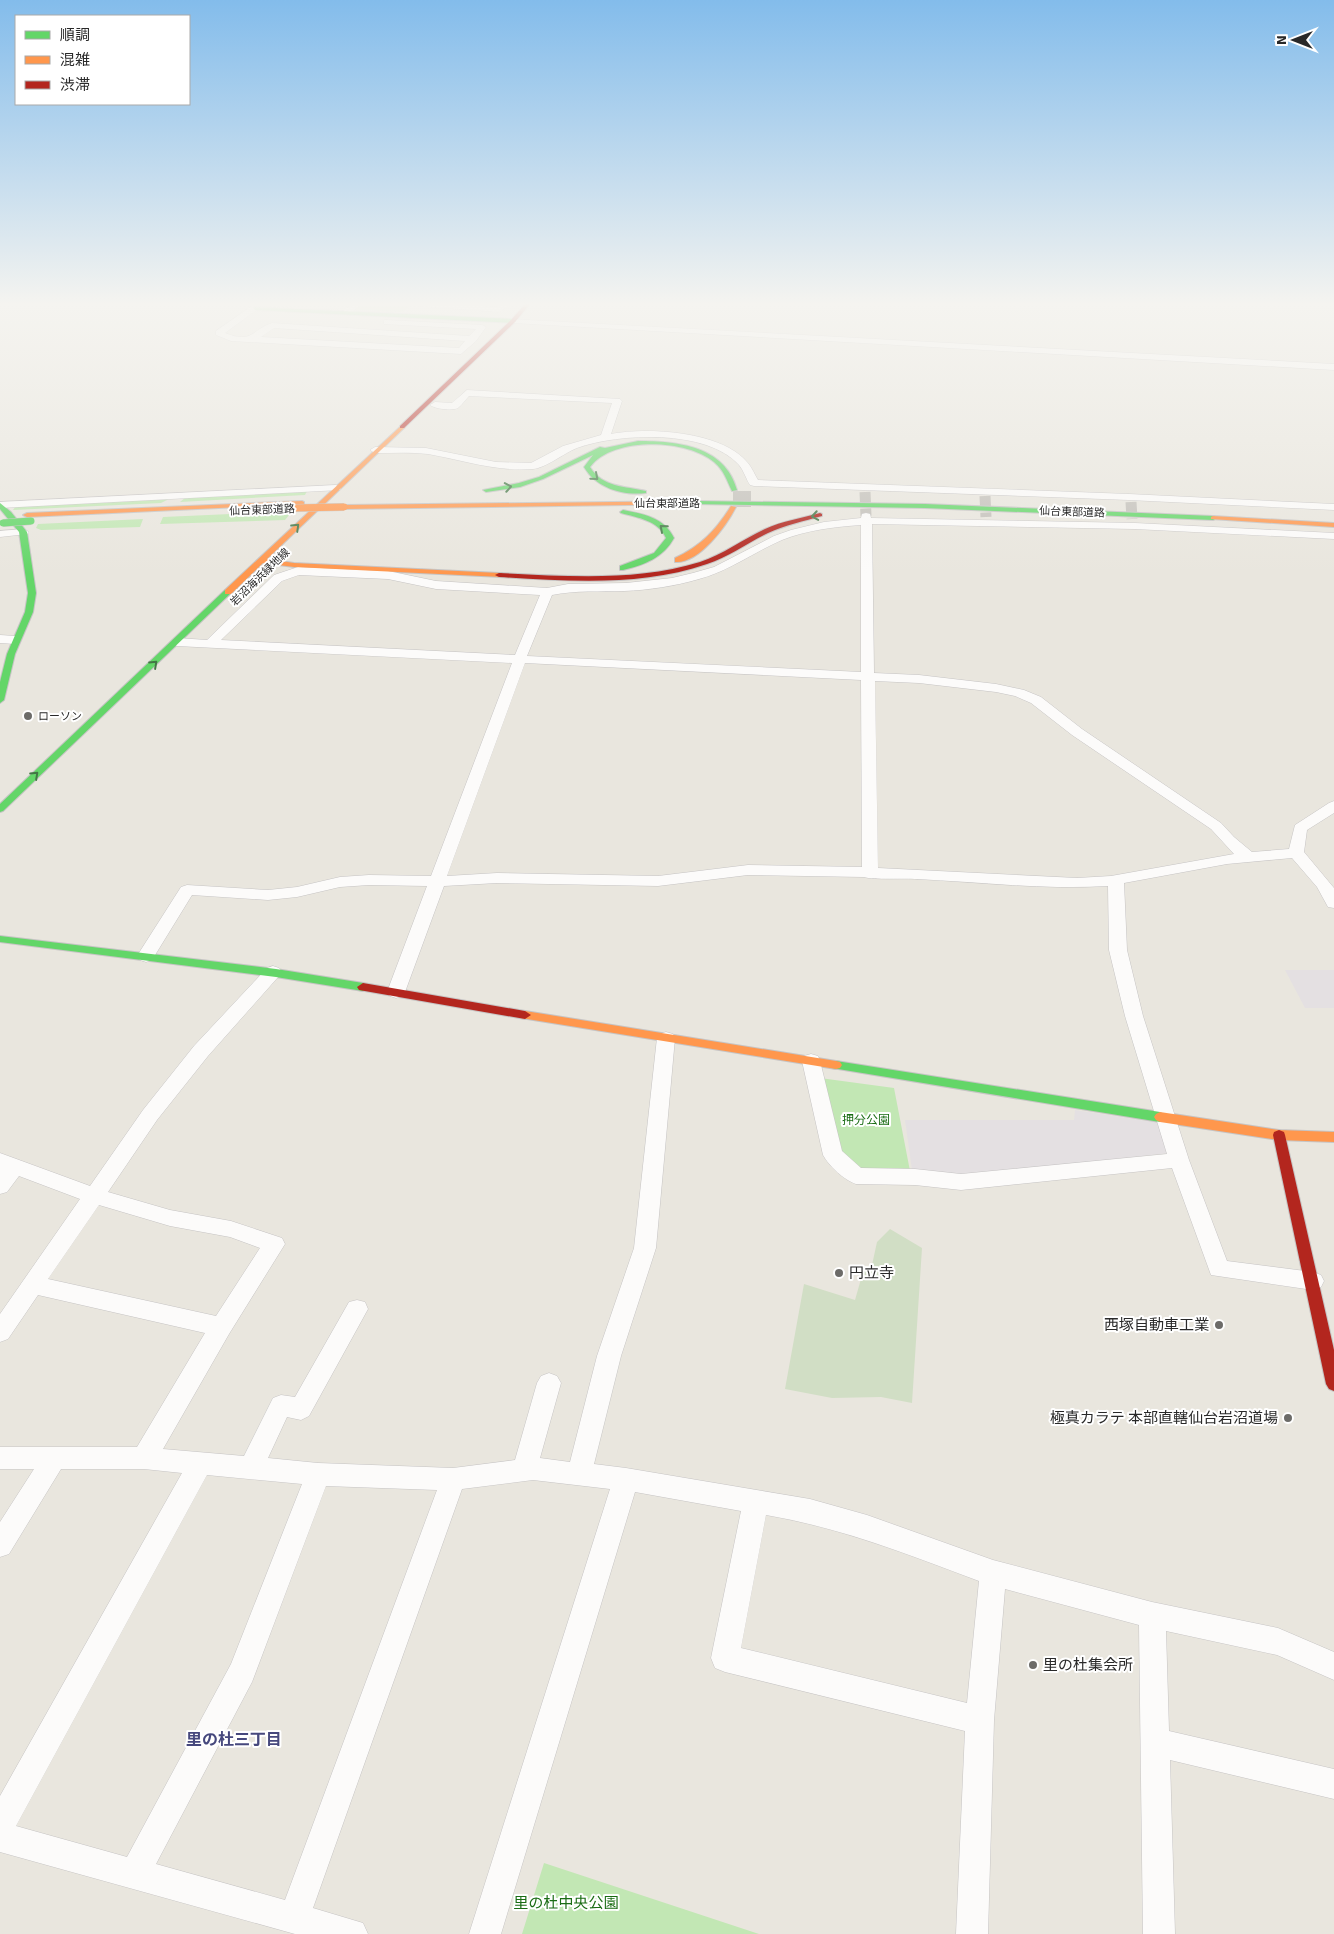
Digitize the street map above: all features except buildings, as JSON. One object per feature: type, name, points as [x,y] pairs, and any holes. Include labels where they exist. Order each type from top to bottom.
[{"type":"main road","name":"岩沼海浜緑地線","points":[[0,809],[434,394]]},
{"type":"main road","name":"岩沼海浜緑地線","points":[[178,656],[445,394]]},
{"type":"main road","points":[[473,492],[507,488],[531,482],[561,470],[601,448],[650,440],[688,444],[717,455],[733,469],[738,490],[715,460],[701,452],[676,445],[644,444],[615,448],[598,454],[593,458],[587,467],[591,475],[601,482],[649,492],[884,496],[1000,502]]},
{"type":"main road","points":[[350,502],[423,494]]},
{"type":"main road","name":"仙台東部道路","points":[[29,518],[350,502],[677,497],[1000,502],[1334,517]]},
{"type":"main road","points":[[350,502],[600,510],[643,516],[660,524],[670,533],[669,544],[658,556],[645,562],[613,571]]},
{"type":"main road","name":"仙台東部道路","points":[[350,502],[868,505],[1137,520],[1334,525]]},
{"type":"main road","name":"仙台東部道路","points":[[1,523],[29,518],[205,506],[300,504]]},
{"type":"main road","points":[[0,505],[9,513],[23,532],[32,593],[29,612],[15,640],[0,700]]},
{"type":"main road","points":[[276,561],[572,571],[645,569],[671,563],[692,554],[704,546],[719,532],[737,507],[728,532],[711,548],[686,562],[643,576]]},
{"type":"main road","points":[[261,560],[562,578],[608,578],[672,574],[694,568],[727,554],[775,527],[802,518],[834,513],[906,511],[1137,520]]},
{"type":"main road","points":[[1,786],[20,790],[43,784]]},
{"type":"main road","points":[[0,939],[272,972],[666,1038],[1165,1118],[1279,1135],[1334,1138]]},
{"type":"main road","points":[[1279,1135],[1312,1281],[1327,1321],[1334,1384]]},
{"type":"street","points":[[435,405],[454,406],[466,394]]},
{"type":"street","points":[[490,394],[617,401],[605,437]]},
{"type":"street","points":[[375,450],[426,451],[496,465],[533,466],[572,446],[605,437],[626,434],[662,434],[703,441],[722,448],[744,464],[754,483],[1334,507]]},
{"type":"street","points":[[0,505],[336,488]]},
{"type":"street","points":[[866,518],[866,676],[870,874]]},
{"type":"street","points":[[211,643],[278,578],[298,571],[388,575],[436,585],[547,592],[568,588],[626,587],[680,580],[718,570],[778,538],[795,532],[866,518],[1137,520],[1334,536]]},
{"type":"street","points":[[1,523],[23,532]]},
{"type":"street","points":[[396,992],[439,881],[520,658],[547,592]]},
{"type":"street","points":[[0,639],[15,640]]},
{"type":"street","points":[[177,642],[950,681],[1019,693],[1036,700],[1077,732],[1166,790],[1216,826],[1228,840],[1249,858]]},
{"type":"street","points":[[1296,853],[1300,828],[1334,806]]},
{"type":"street","points":[[146,956],[187,890],[268,895],[297,892],[340,882],[439,881],[497,878],[658,881],[748,870],[811,870],[870,874],[901,873],[1077,883],[1116,880],[1227,859],[1296,853]]},
{"type":"street","points":[[1296,853],[1324,885],[1334,903]]},
{"type":"street","points":[[1116,880],[1118,950],[1134,1016],[1179,1160],[1219,1269],[1312,1281]]},
{"type":"street","points":[[0,1332],[150,1115],[201,1051],[272,972]]},
{"type":"street","points":[[579,1474],[609,1356],[646,1248],[666,1038]]},
{"type":"street","points":[[812,1061],[823,1118],[833,1155],[856,1176],[914,1176],[961,1182],[1179,1160]]},
{"type":"street","points":[[0,1186],[8,1163],[94,1196],[170,1218],[231,1229],[274,1244],[221,1327],[144,1458]]},
{"type":"street","points":[[33,1285],[221,1327]]},
{"type":"street","points":[[251,1468],[281,1405],[301,1409],[357,1310]]},
{"type":"street","points":[[525,1469],[549,1382]]},
{"type":"street","points":[[0,1545],[55,1457]]},
{"type":"street","points":[[0,1458],[144,1458],[318,1474],[453,1479],[525,1469],[626,1479],[756,1500],[810,1511],[867,1527],[993,1573],[1152,1615],[1278,1642],[1334,1666]]},
{"type":"street","points":[[0,1826],[200,1464]]},
{"type":"street","points":[[134,1874],[242,1672],[318,1474]]},
{"type":"street","points":[[294,1918],[453,1479]]},
{"type":"street","points":[[485,1934],[626,1479]]},
{"type":"street","points":[[756,1500],[725,1658],[980,1720]]},
{"type":"street","points":[[972,1934],[980,1720],[993,1573]]},
{"type":"street","points":[[1152,1615],[1159,1934]]},
{"type":"street","points":[[1155,1742],[1334,1784]]},
{"type":"street","points":[[0,1837],[352,1934]]},
{"type":"shaded area","points":[[1285,970],[1334,970],[1334,1008],[1305,1008]]},
{"type":"shaded area","points":[[1075,1110],[1160,1123],[1170,1153],[952,1177],[912,1170],[905,1120],[1074,1120]]},
{"type":"green space","points":[[307,491],[305,495],[180,502],[186,497]]},
{"type":"green space","points":[[169,499],[161,503],[13,510],[16,506]]},
{"type":"green space","points":[[253,513],[290,514],[285,520],[160,524],[163,517]]},
{"type":"green space","points":[[143,519],[140,527],[41,530],[36,528],[38,524]]},
{"type":"green space","name":"押分公園","points":[[820,1078],[894,1088],[910,1171],[855,1171],[840,1155]]},
{"type":"green space","points":[[890,1229],[922,1248],[912,1403],[881,1397],[832,1398],[785,1389],[804,1284],[855,1300],[863,1272],[872,1265],[877,1242]]},
{"type":"green space","name":"里の杜中央公園","points":[[544,1863],[759,1934],[522,1934]]},
{"type":"tunnel","points":[[742,491],[742,507]]},
{"type":"tunnel","points":[[865,492],[866,516]]},
{"type":"tunnel","points":[[985,496],[986,517]]},
{"type":"tunnel","points":[[1131,502],[1132,519]]},
{"type":"traffic: fast","points":[[644,492],[620,489],[604,484],[597,480],[587,467],[597,455],[623,445],[638,443],[672,445],[701,452],[713,458],[726,472],[734,490]]},
{"type":"traffic: fast","points":[[486,490],[520,485],[541,478],[602,448]]},
{"type":"traffic: fast","points":[[696,503],[925,506],[1213,518]]},
{"type":"traffic: fast","points":[[0,505],[9,513],[23,532],[32,593],[29,612],[11,654],[0,700]]},
{"type":"traffic: fast","points":[[623,512],[657,522],[663,526],[670,538],[662,550],[650,558],[623,568]]},
{"type":"traffic: fast","points":[[3,523],[31,521]]},
{"type":"traffic: fast","points":[[0,809],[228,592]]},
{"type":"traffic: fast","points":[[0,939],[276,973],[363,987]]},
{"type":"traffic: fast","points":[[836,1065],[1160,1117]]},
{"type":"traffic: slow","points":[[228,592],[402,427]]},
{"type":"traffic: slow","points":[[27,515],[302,503]]},
{"type":"traffic: slow","points":[[344,507],[696,503]]},
{"type":"traffic: slow","points":[[294,508],[344,507]]},
{"type":"traffic: slow","points":[[678,560],[696,551],[711,539],[733,507]]},
{"type":"traffic: slow","points":[[1213,518],[1334,525]]},
{"type":"traffic: slow","points":[[261,560],[294,565],[499,575]]},
{"type":"traffic: slow","points":[[525,1015],[836,1065]]},
{"type":"traffic: slow","points":[[1160,1117],[1279,1135],[1334,1137]]},
{"type":"traffic: jam","points":[[402,427],[436,394]]},
{"type":"traffic: jam","points":[[499,575],[577,578],[654,575],[713,560],[776,527],[820,515]]},
{"type":"traffic: jam","points":[[363,987],[525,1015]]},
{"type":"traffic: jam","points":[[1279,1135],[1334,1384]]},
{"type":"place","name":"ローソン","points":[[28,716]]},
{"type":"place","name":"円立寺","points":[[839,1273]]},
{"type":"place","name":"西塚自動車工業","points":[[1219,1325]]},
{"type":"place","name":"極真カラテ 本部直轄仙台岩沼道場","points":[[1288,1418]]},
{"type":"place","name":"里の杜集会所","points":[[1033,1665]]},
{"type":"district","name":"里の杜三丁目","points":[[234,1740]]}]
